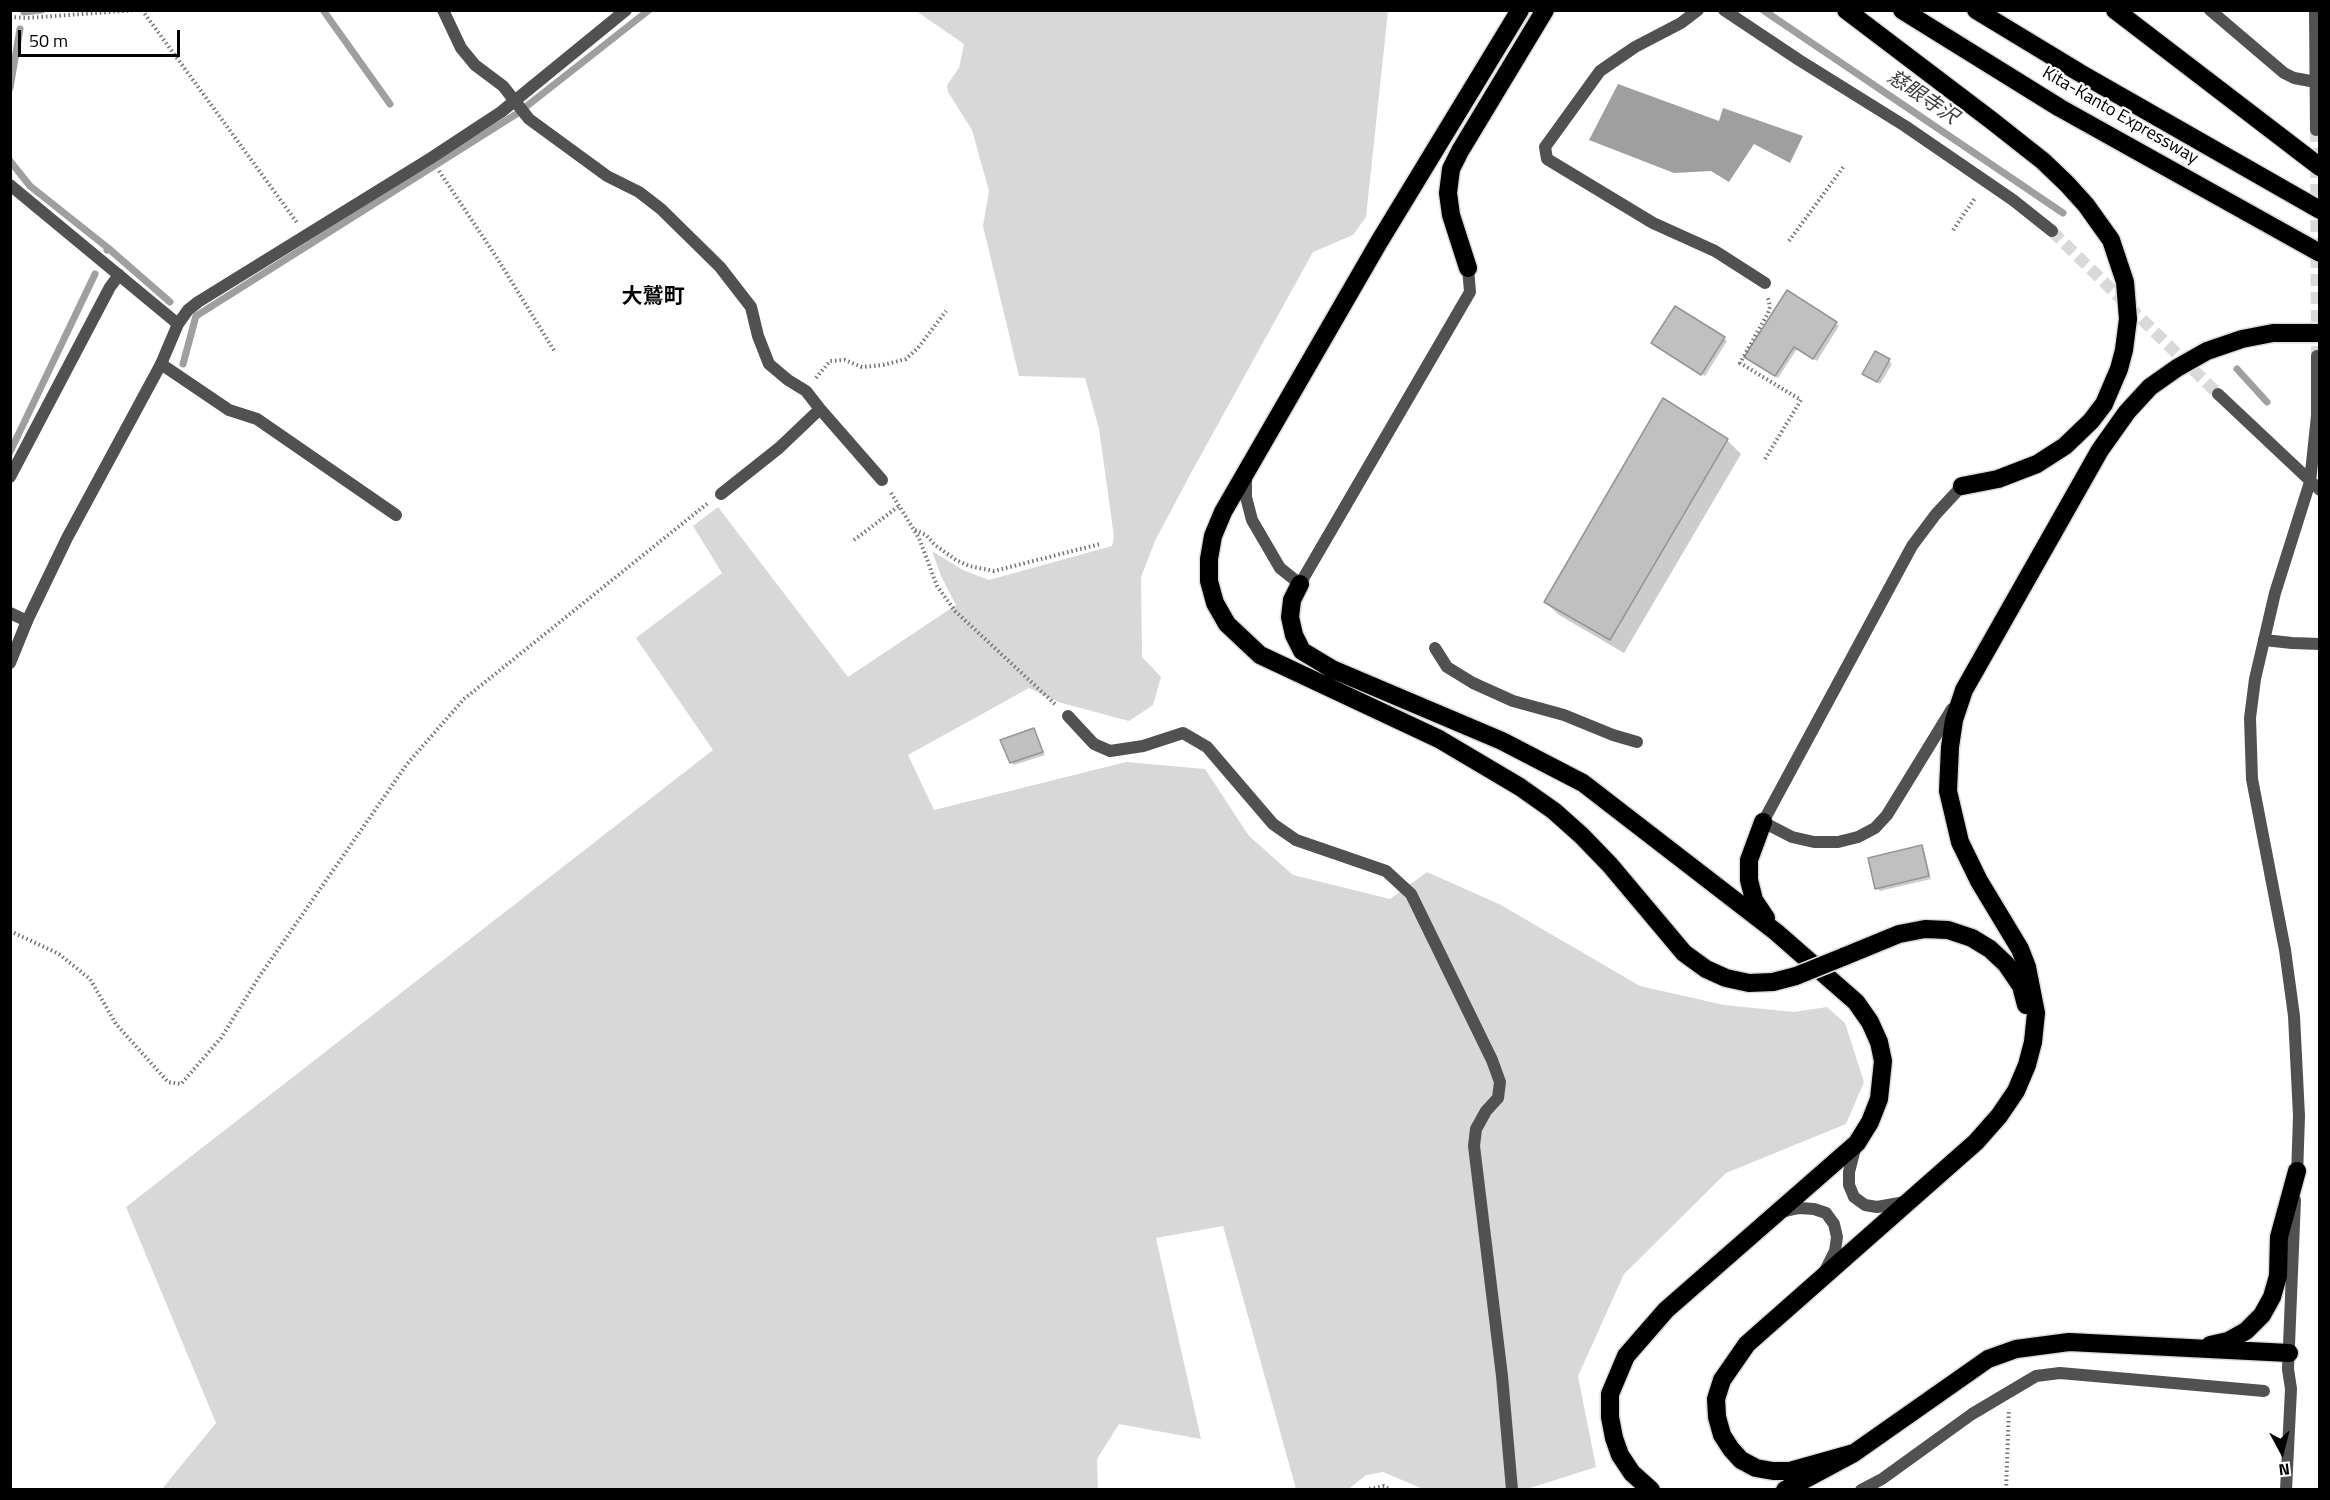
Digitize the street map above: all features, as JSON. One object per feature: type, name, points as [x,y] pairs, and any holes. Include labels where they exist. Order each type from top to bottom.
[{"type":"highway","points":[[1520,10],[1379,242],[1223,512],[1213,536],[1209,559],[1209,581],[1215,603],[1227,624],[1260,655],[1438,739],[1520,787],[1554,811],[1610,865],[1684,953],[1706,969],[1726,978],[1749,983],[1773,982],[1796,976],[1899,934],[1925,929],[1948,930],[1972,938],[1990,949],[2006,964],[2021,986],[2029,1013],[2033,1042]]},
{"type":"highway","points":[[1468,268],[1451,215],[1448,193],[1451,170],[1460,151],[1545,10]]},
{"type":"highway","points":[[1846,10],[1991,120],[2043,161],[2067,184],[2086,205],[2111,240],[2125,282],[2128,319],[2124,350],[2119,369],[2104,404],[2091,421],[2065,446],[2037,464],[1998,479],[1962,486]]},
{"type":"highway","name":"Kita-Kanto Expressway","points":[[1902,10],[2060,108],[2319,253]]},
{"type":"highway","name":"Kita-Kanto Expressway","points":[[1976,10],[2080,73],[2319,210]]},
{"type":"highway","points":[[2115,10],[2319,167]]},
{"type":"highway","points":[[1854,1454],[1790,1471],[1756,1468],[1741,1460],[1722,1435],[1717,1417],[1716,1399],[1722,1380],[1732,1362],[1747,1344],[1824,1273],[1976,1142],[1999,1116],[2016,1091],[2027,1065],[2033,1042],[2036,1013],[2027,967],[2020,948],[1969,862],[1953,821],[1948,791],[1950,747],[1954,720],[1964,690],[2100,450],[2127,412],[2150,387],[2207,351],[2242,339],[2273,333],[2319,333]]},
{"type":"highway","points":[[1300,584],[1292,600],[1290,617],[1294,635],[1302,651],[1332,669],[1502,741],[1583,783],[1776,932],[1856,1002],[1870,1022],[1879,1042],[1883,1061],[1879,1099],[1870,1122],[1857,1143],[1666,1310],[1631,1349],[1617,1375],[1610,1394],[1610,1417],[1614,1438],[1620,1455],[1632,1473],[1651,1490]]},
{"type":"highway","points":[[1763,822],[1749,860],[1749,880],[1754,900],[1776,932]]},
{"type":"highway","points":[[2187,1348],[2228,1341],[2246,1331],[2262,1315],[2272,1297],[2278,1276],[2279,1237],[2297,1171]]},
{"type":"highway","points":[[1785,1490],[1854,1454],[1988,1359],[2016,1349],[2069,1342],[2187,1348],[2288,1361]]},
{"type":"street","points":[[443,10],[461,48],[475,65],[503,86],[529,119],[607,176],[639,192],[661,209],[720,267],[751,307],[760,343],[769,364],[806,391],[882,480]]},
{"type":"street","points":[[10,663],[27,621],[67,538],[161,364],[178,324],[188,310],[501,112],[626,10]]},
{"type":"street","points":[[1698,10],[1681,23],[1635,47],[1600,71],[1545,147],[1547,159],[1653,223],[1715,251],[1765,283]]},
{"type":"street","points":[[1724,10],[1798,60],[1905,126],[2013,200],[2052,231]]},
{"type":"street","points":[[2210,10],[2284,73],[2294,78],[2316,82]]},
{"type":"street","points":[[2315,10],[2318,113],[2316,130]]},
{"type":"street","points":[[10,185],[178,324]]},
{"type":"street","points":[[1246,473],[1246,497],[1252,520],[1280,568],[1300,584],[1470,292],[1468,268]]},
{"type":"street","points":[[10,477],[110,286],[119,275]]},
{"type":"street","points":[[2286,1490],[2290,1389],[2288,1361],[2299,1094],[2290,979],[2252,779],[2250,718],[2255,679],[2275,592],[2315,486],[2317,356]]},
{"type":"street","points":[[161,364],[229,410],[257,419],[396,515]]},
{"type":"street","points":[[2218,394],[2315,486]]},
{"type":"street","points":[[721,494],[778,448],[820,409]]},
{"type":"street","points":[[1962,486],[1936,514],[1912,546],[1763,822],[1792,837],[1814,842],[1838,842],[1858,837],[1875,828],[1887,815],[1964,690]]},
{"type":"street","points":[[10,613],[27,621]]},
{"type":"street","points":[[2264,640],[2292,644],[2319,644]]},
{"type":"street","points":[[1435,648],[1447,668],[1473,683],[1513,701],[1564,715],[1637,742]]},
{"type":"street","points":[[1068,716],[1094,744],[1110,751],[1143,746],[1183,734],[1207,747],[1273,824],[1296,840],[1386,871],[1411,894],[1492,1060],[1500,1082],[1497,1098],[1486,1111],[1476,1129],[1474,1146],[1502,1376],[1512,1490]]},
{"type":"street","points":[[1857,1143],[1849,1172],[1849,1185],[1854,1197],[1866,1205],[1876,1207],[1906,1202]]},
{"type":"street","points":[[1777,1212],[1799,1208],[1826,1213],[1834,1224],[1837,1237],[1834,1251],[1824,1273]]},
{"type":"street","points":[[1861,1490],[1882,1479],[1972,1414],[2036,1377],[2060,1373],[2264,1391]]},
{"type":"path","points":[[10,17],[27,18],[139,10],[306,234]]},
{"type":"path","points":[[430,158],[497,258],[555,352]]},
{"type":"path","points":[[1789,241],[1844,166]]},
{"type":"path","points":[[1953,230],[1975,198]]},
{"type":"path","points":[[1765,283],[1770,307],[1740,363],[1801,400],[1765,459]]},
{"type":"path","points":[[806,391],[830,361],[845,360],[862,367],[906,359],[918,348],[946,311]]},
{"type":"path","points":[[882,480],[919,538],[937,586],[955,611],[1068,716]]},
{"type":"path","points":[[10,931],[59,954],[90,979],[116,1024],[168,1082],[181,1084],[221,1038],[259,977],[407,764],[464,699],[721,494]]},
{"type":"path","points":[[854,540],[899,506]]},
{"type":"path","points":[[914,530],[926,535],[934,545],[956,560],[969,566],[994,571],[1100,544]]},
{"type":"path","points":[[2006,1490],[2010,1392]]},
{"type":"path","points":[[1365,1490],[1384,1486],[1391,1490]]},
{"type":"shaded area","points":[[916,11],[1388,11],[1366,217],[1353,235],[1313,252],[1155,541],[1141,577],[1142,657],[1161,677],[1153,705],[1129,721],[1058,702],[1029,688],[908,755],[934,810],[1126,762],[1205,769],[1249,836],[1293,875],[1390,899],[1427,872],[1501,905],[1640,986],[1724,1005],[1794,1012],[1827,1007],[1845,1023],[1864,1082],[1846,1124],[1726,1173],[1624,1274],[1578,1376],[1596,1467],[1527,1489],[1423,1489],[1383,1472],[1366,1475],[1349,1489],[1296,1489],[1223,1226],[1156,1238],[1201,1439],[1119,1424],[1097,1459],[1098,1489],[162,1489],[216,1423],[126,1207],[713,750],[636,638],[722,573],[693,526],[718,507],[848,677],[956,605],[941,576],[932,551],[963,570],[989,580],[1112,546],[1114,537],[1099,429],[1085,378],[1019,376],[983,226],[989,191],[972,130],[948,92],[947,85],[959,68],[964,44]]},
{"type":"shaded area","points":[[1618,84],[1719,121],[1723,108],[1803,136],[1790,163],[1754,144],[1729,182],[1711,171],[1674,173],[1589,140]]},
{"type":"building","points":[[1787,290],[1837,322],[1813,359],[1794,347],[1775,376],[1744,357]]},
{"type":"building","points":[[1675,306],[1725,337],[1701,375],[1651,343]]},
{"type":"building","points":[[1875,351],[1890,359],[1877,382],[1862,374]]},
{"type":"building","points":[[1663,398],[1728,439],[1610,640],[1544,602]]},
{"type":"building","points":[[1034,728],[1043,752],[1010,763],[1000,740]]},
{"type":"building","points":[[1922,845],[1929,876],[1875,889],[1868,858]]},
{"type":"waterway","points":[[24,12],[42,10]]},
{"type":"waterway","points":[[323,10],[390,104]]},
{"type":"waterway","points":[[183,364],[196,316],[518,113],[649,10]]},
{"type":"waterway","name":"慈眼寺沢","points":[[1763,10],[2063,213]]},
{"type":"waterway","points":[[10,88],[20,29]]},
{"type":"waterway","points":[[10,161],[30,186],[108,248],[107,250]]},
{"type":"waterway","points":[[108,248],[170,302]]},
{"type":"waterway","points":[[10,452],[95,274]]},
{"type":"waterway","name":"慈眼寺沢","points":[[2237,369],[2267,402]]},
{"type":"tunnel","points":[[2316,130],[2317,356]]},
{"type":"tunnel","points":[[2052,231],[2218,394]]},
{"type":"district","name":"大鷲町","points":[[653,298]]}]
